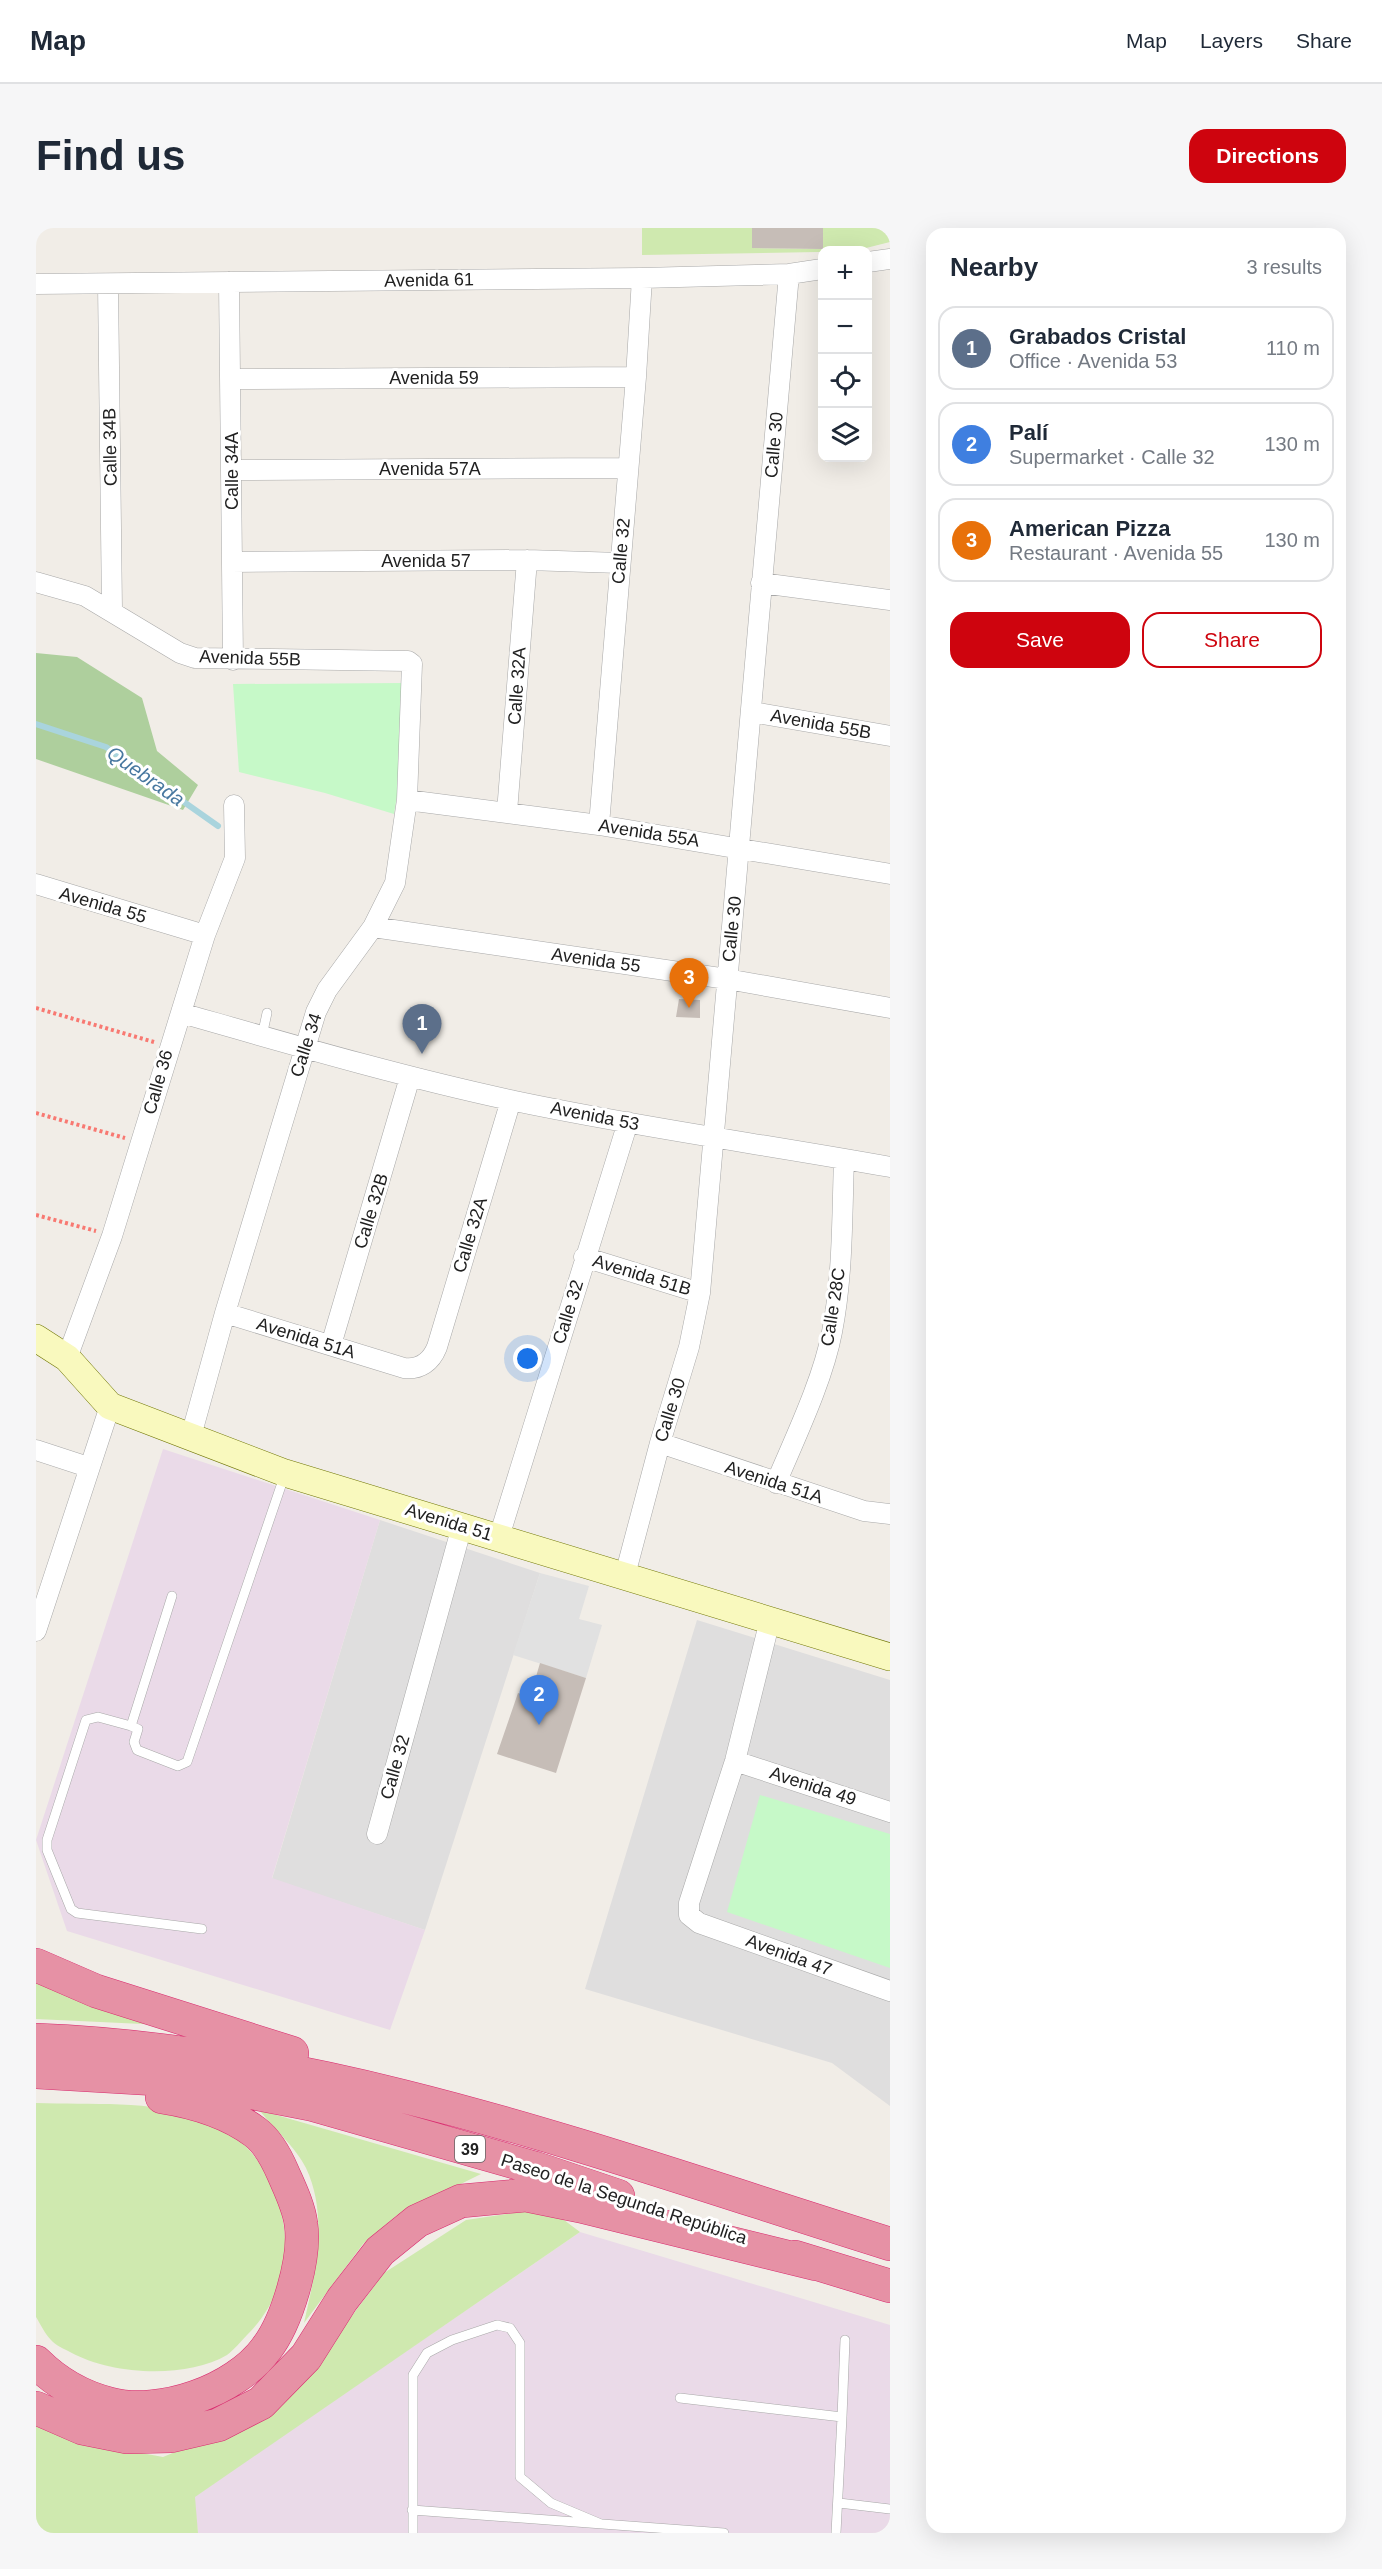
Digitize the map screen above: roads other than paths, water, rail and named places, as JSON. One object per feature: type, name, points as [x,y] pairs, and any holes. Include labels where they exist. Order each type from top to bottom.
[{"type":"highway","points":[[36,1965],[96,1991],[470,2113]]},
{"type":"highway","name":"Paseo de la Segunda República","points":[[36,2040],[195,2054],[317,2074],[470,2113],[890,2244]]},
{"type":"highway","points":[[36,2074],[188,2101],[226,2116],[256,2133],[277,2159],[302,2225],[299,2260],[288,2307],[266,2350],[232,2380],[193,2399],[148,2407],[111,2404],[53,2378],[36,2362]]},
{"type":"highway","name":"Paseo de la Segunda República","points":[[36,2074],[191,2082],[310,2104],[535,2168],[816,2264],[890,2286]]},
{"type":"highway","points":[[36,2408],[82,2427],[127,2437],[171,2436],[218,2425],[261,2403],[306,2357],[342,2300],[380,2250],[417,2221],[461,2201],[526,2195],[816,2264]]},
{"type":"street","points":[[872,261],[890,258]]},
{"type":"street","name":"Avenida 61","points":[[36,284],[642,278],[789,273],[818,269]]},
{"type":"street","name":"Calle 30","points":[[625,1575],[660,1443],[689,1347],[700,1293],[789,273]]},
{"type":"street","name":"Calle 32","points":[[599,825],[636,378],[642,278]]},
{"type":"street","name":"Calle 34A","points":[[229,282],[232,379],[233,660]]},
{"type":"street","name":"Calle 34B","points":[[108,284],[112,610]]},
{"type":"street","name":"Avenida 59","points":[[232,379],[636,378]]},
{"type":"street","name":"Avenida 57A","points":[[232,470],[628,468]]},
{"type":"street","name":"Avenida 57","points":[[232,562],[527,560],[620,563]]},
{"type":"street","name":"Calle 32A","points":[[507,813],[527,560]]},
{"type":"street","name":"Avenida 55B","points":[[36,582],[85,596],[183,654],[200,658],[411,663]]},
{"type":"street","points":[[761,583],[890,600]]},
{"type":"street","name":"Calle 34","points":[[191,1436],[225,1312],[316,1012],[327,990],[373,927],[395,883],[407,800],[411,663]]},
{"type":"street","name":"Avenida 55B","points":[[752,712],[890,736]]},
{"type":"street","name":"Avenida 55A","points":[[407,800],[599,825],[890,874]]},
{"type":"street","name":"Calle 36","points":[[67,1358],[112,1236],[205,935],[235,858],[234,805]]},
{"type":"street","name":"Avenida 55","points":[[36,885],[205,935]]},
{"type":"street","name":"Avenida 55","points":[[373,927],[727,979],[890,1008]]},
{"type":"street","name":"Avenida 53","points":[[181,1013],[410,1077],[511,1100],[713,1139],[890,1167]]},
{"type":"street","name":"Calle 32B","points":[[331,1345],[410,1077]]},
{"type":"street","name":"Calle 32A","points":[[423,1365],[434,1354],[437,1347],[511,1100]]},
{"type":"street","name":"Calle 32","points":[[499,1537],[584,1257],[628,1122]]},
{"type":"street","name":"Calle 28C","points":[[776,1483],[806,1413],[832,1334],[841,1260],[844,1159]]},
{"type":"street","name":"Avenida 51B","points":[[584,1257],[700,1293]]},
{"type":"street","name":"Avenida 51A","points":[[225,1312],[404,1368],[423,1365]]},
{"type":"street","name":"Avenida 51","points":[[36,1338],[67,1358],[110,1406],[285,1473],[890,1657]]},
{"type":"street","points":[[36,1631],[88,1467],[110,1406]]},
{"type":"street","name":"Avenida 51A","points":[[660,1443],[864,1511],[890,1514]]},
{"type":"street","points":[[36,1450],[88,1467]]},
{"type":"street","name":"Calle 32","points":[[376,1834],[462,1526]]},
{"type":"street","points":[[735,1761],[771,1620]]},
{"type":"street","name":"Avenida 49","points":[[735,1761],[890,1812]]},
{"type":"street","name":"Avenida 47","points":[[735,1761],[689,1903],[689,1915],[699,1923],[890,1991]]},
{"type":"lane","points":[[262,1036],[267,1013]]},
{"type":"lane","points":[[202,1929],[77,1913],[71,1909],[47,1850],[47,1840],[86,1720],[98,1717],[131,1726],[138,1729],[134,1742],[137,1750],[178,1766],[187,1762],[285,1473]]},
{"type":"lane","points":[[131,1726],[172,1596]]},
{"type":"lane","points":[[412,2533],[413,2375],[428,2353],[452,2340],[497,2325],[510,2328],[520,2343],[520,2477],[551,2503],[601,2524]]},
{"type":"lane","points":[[836,2533],[845,2340]]},
{"type":"lane","points":[[680,2398],[842,2417]]},
{"type":"lane","points":[[839,2503],[890,2509]]},
{"type":"lane","points":[[412,2510],[724,2533]]},
{"type":"waterway","name":"Quebrada","points":[[36,724],[106,747],[218,826]]},
{"type":"place","name":"American Pizza","points":[[689,1008]]},
{"type":"place","name":"Grabados Cristal","points":[[422,1054]]},
{"type":"place","name":"Palí","points":[[539,1725]]}]
